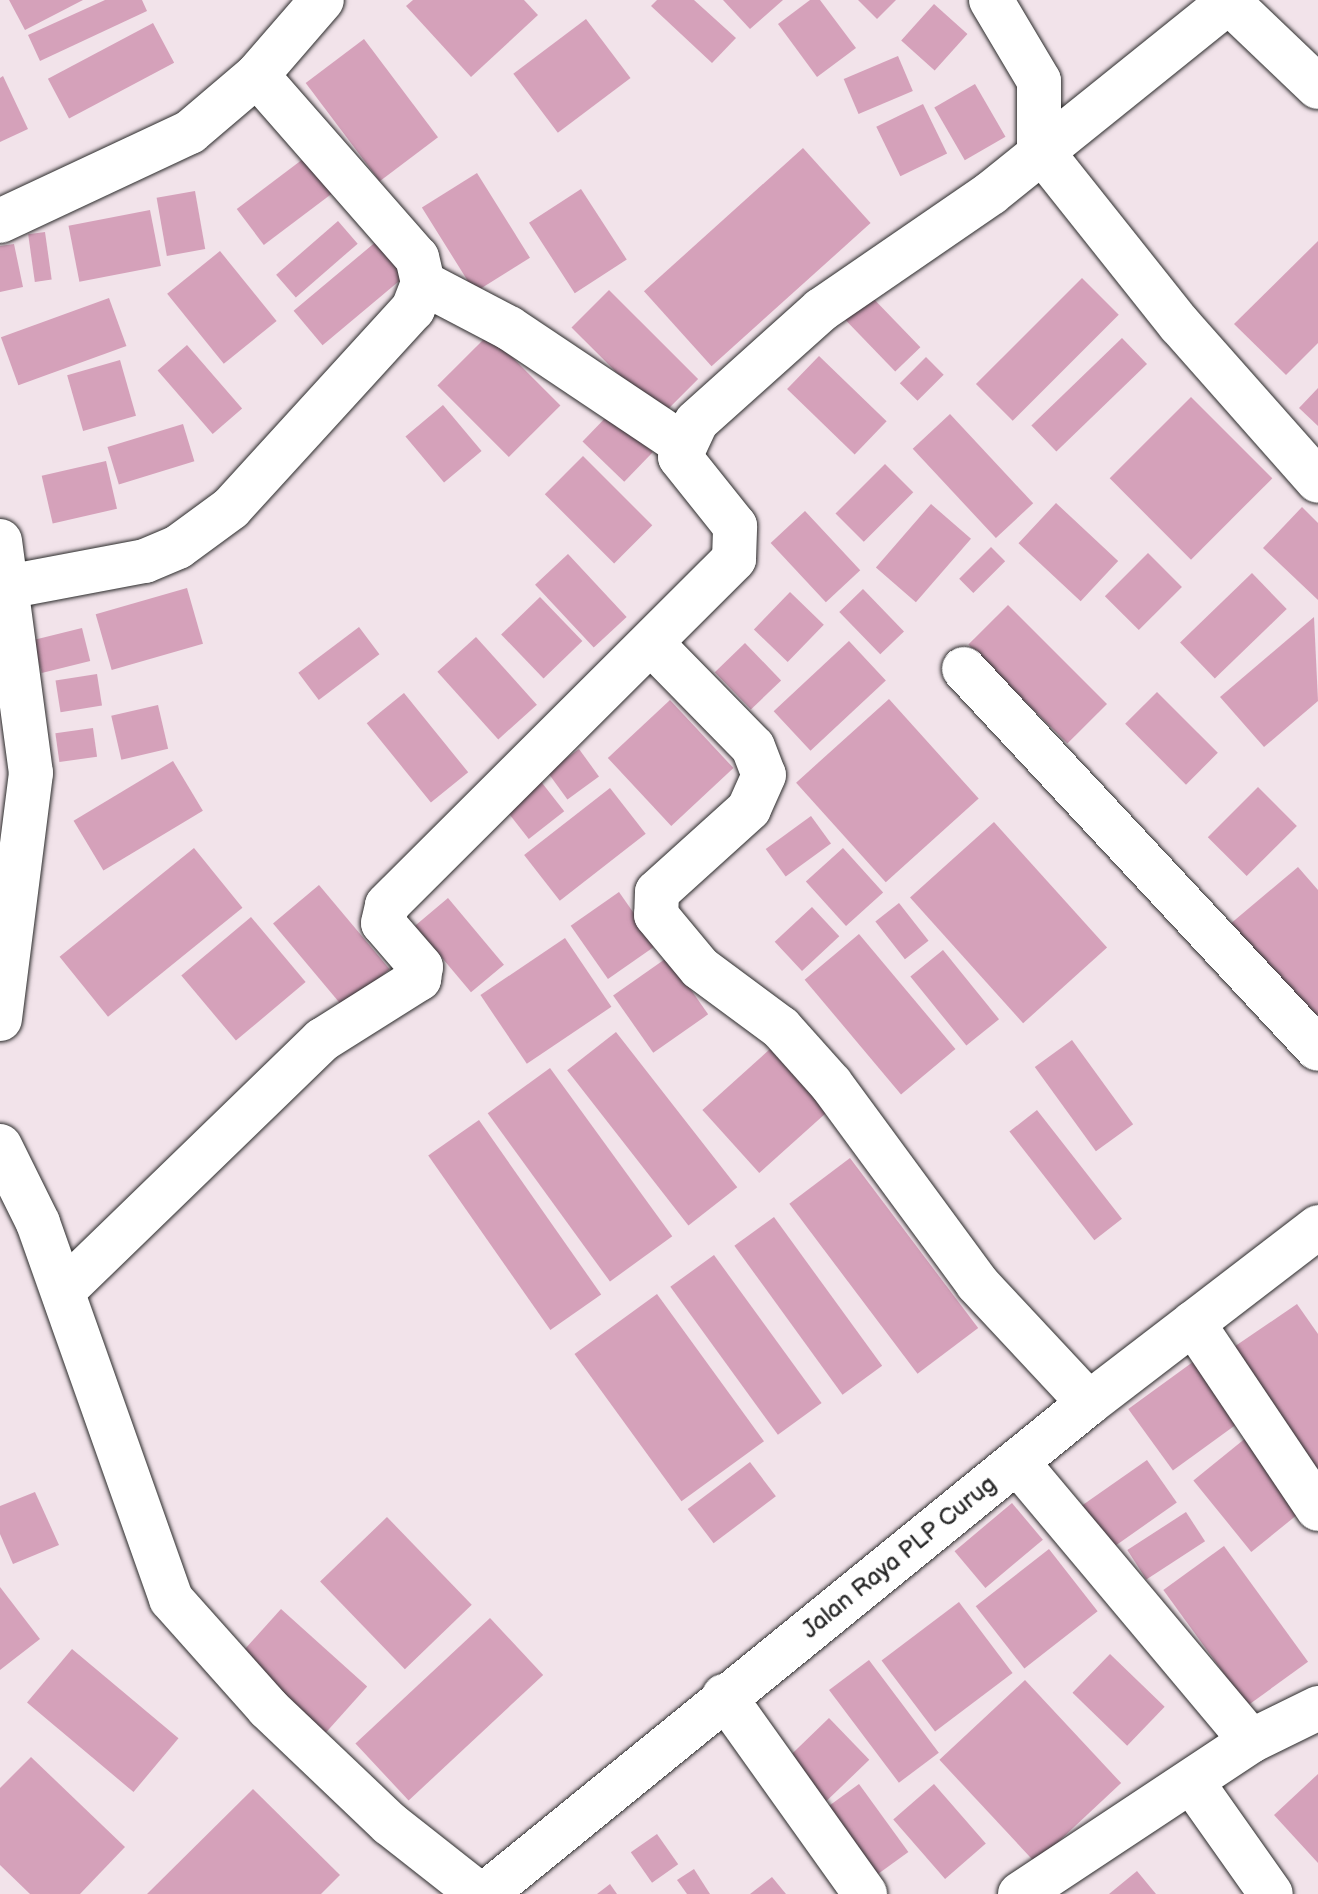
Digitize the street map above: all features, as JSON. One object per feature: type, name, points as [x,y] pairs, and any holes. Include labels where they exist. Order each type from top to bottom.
[{"type":"street","points":[[0,221],[190,132],[257,75],[322,0]]},
{"type":"street","points":[[991,0],[1039,81],[1039,148],[1180,325],[1318,481]]},
{"type":"street","points":[[63,1291],[322,1040],[419,979],[421,967],[383,923],[387,905],[700,599],[738,547],[735,526],[684,468],[681,443],[744,373],[821,310],[991,193],[1039,148],[1230,1],[1318,87]]},
{"type":"street","points":[[7,587],[145,561],[209,524],[385,346],[423,283],[417,258],[257,75]]},
{"type":"street","points":[[423,283],[509,328],[681,443]]},
{"type":"street","points":[[0,541],[31,773],[0,1019]]},
{"type":"street","points":[[652,644],[753,747],[764,775],[749,809],[657,892],[656,915],[700,968],[781,1028],[831,1084],[977,1283],[1089,1403]]},
{"type":"street","points":[[964,669],[1318,1049]]},
{"type":"street","points":[[0,1146],[63,1291],[171,1599],[268,1708],[390,1824],[482,1894]]},
{"type":"street","name":"Jalan Raya PLP Curug","points":[[482,1894],[1089,1403],[1318,1227]]},
{"type":"street","points":[[1193,1323],[1318,1509]]},
{"type":"street","points":[[1017,1462],[1251,1741]]},
{"type":"street","points":[[724,1696],[865,1894]]},
{"type":"street","points":[[1020,1894],[1194,1785],[1251,1741],[1318,1708]]},
{"type":"street","points":[[1194,1785],[1271,1894]]},
{"type":"building","points":[[9,0],[83,0],[25,30]]},
{"type":"building","points":[[105,0],[142,0],[147,11],[40,61],[28,35]]},
{"type":"building","points":[[413,0],[524,0],[538,15],[471,77],[406,6]]},
{"type":"building","points":[[657,0],[694,0],[736,38],[712,63],[651,6]]},
{"type":"building","points":[[723,0],[783,0],[750,29]]},
{"type":"building","points":[[810,0],[820,0],[856,48],[817,77],[778,24]]},
{"type":"building","points":[[858,0],[896,0],[877,19]]},
{"type":"building","points":[[934,4],[967,34],[935,71],[901,40]]},
{"type":"building","points":[[586,19],[631,78],[558,133],[513,74]]},
{"type":"building","points":[[153,23],[174,63],[69,119],[48,79]]},
{"type":"building","points":[[364,39],[438,137],[380,181],[306,83]]},
{"type":"building","points":[[898,56],[913,91],[859,114],[844,79]]},
{"type":"building","points":[[3,76],[28,129],[0,142],[0,78]]},
{"type":"building","points":[[975,84],[1006,137],[965,160],[934,108]]},
{"type":"building","points":[[923,104],[947,153],[900,176],[876,127]]},
{"type":"building","points":[[803,148],[871,223],[712,366],[644,291]]},
{"type":"building","points":[[307,156],[334,192],[264,245],[237,209]]},
{"type":"building","points":[[477,173],[530,258],[475,292],[422,207]]},
{"type":"building","points":[[581,189],[627,259],[575,293],[529,223]]},
{"type":"building","points":[[195,191],[205,249],[167,256],[157,198]]},
{"type":"building","points":[[150,210],[161,266],[79,282],[69,226]]},
{"type":"building","points":[[338,221],[358,244],[296,297],[276,275]]},
{"type":"building","points":[[45,232],[52,280],[35,282],[28,234]]},
{"type":"building","points":[[384,235],[413,269],[323,345],[294,311]]},
{"type":"building","points":[[1318,241],[1318,343],[1286,375],[1234,324]]},
{"type":"building","points":[[14,244],[23,287],[0,292],[0,246]]},
{"type":"building","points":[[220,251],[277,321],[224,364],[167,294]]},
{"type":"building","points":[[1082,278],[1119,315],[1013,421],[976,384]]},
{"type":"building","points":[[609,290],[698,379],[661,417],[572,327]]},
{"type":"building","points":[[869,294],[920,347],[895,372],[844,318]]},
{"type":"building","points":[[109,298],[126,346],[18,385],[1,337]]},
{"type":"building","points":[[489,334],[560,405],[509,457],[437,386]]},
{"type":"building","points":[[1122,338],[1147,364],[1056,451],[1031,426]]},
{"type":"building","points":[[187,345],[242,408],[213,434],[158,371]]},
{"type":"building","points":[[819,356],[887,421],[855,454],[787,389]]},
{"type":"building","points":[[926,357],[944,375],[918,401],[900,383]]},
{"type":"building","points":[[120,360],[136,416],[83,431],[67,375]]},
{"type":"building","points":[[1318,388],[1318,426],[1299,408]]},
{"type":"building","points":[[1191,397],[1272,478],[1191,560],[1110,478]]},
{"type":"building","points":[[443,405],[482,451],[444,482],[405,436]]},
{"type":"building","points":[[611,412],[653,452],[624,482],[583,441]]},
{"type":"building","points":[[950,414],[1033,503],[996,538],[913,449]]},
{"type":"building","points":[[183,424],[194,461],[119,484],[107,447]]},
{"type":"building","points":[[583,456],[652,525],[614,563],[545,494]]},
{"type":"building","points":[[106,461],[117,509],[53,524],[42,476]]},
{"type":"building","points":[[885,464],[913,492],[864,542],[836,513]]},
{"type":"building","points":[[1056,503],[1118,561],[1081,601],[1018,543]]},
{"type":"building","points":[[931,504],[971,539],[916,602],[876,567]]},
{"type":"building","points":[[1302,507],[1318,523],[1318,600],[1263,548]]},
{"type":"building","points":[[805,511],[860,570],[826,602],[771,543]]},
{"type":"building","points":[[991,547],[1005,561],[973,593],[959,579]]},
{"type":"building","points":[[1148,553],[1182,587],[1139,630],[1105,596]]},
{"type":"building","points":[[568,554],[627,617],[594,648],[535,585]]},
{"type":"building","points":[[1252,573],[1287,609],[1215,678],[1180,642]]},
{"type":"building","points":[[187,588],[203,644],[112,670],[96,614]]},
{"type":"building","points":[[863,589],[904,631],[880,654],[839,612]]},
{"type":"building","points":[[790,592],[824,625],[788,662],[754,629]]},
{"type":"building","points":[[540,597],[582,641],[544,678],[501,635]]},
{"type":"building","points":[[1008,605],[1107,704],[1067,744],[968,645]]},
{"type":"building","points":[[1314,617],[1318,701],[1264,747],[1220,697]]},
{"type":"building","points":[[359,627],[379,654],[319,700],[298,673]]},
{"type":"building","points":[[82,628],[90,661],[42,673],[33,640]]},
{"type":"building","points":[[476,637],[537,705],[498,739],[437,672]]},
{"type":"building","points":[[849,641],[886,680],[810,751],[774,711]]},
{"type":"building","points":[[745,643],[781,680],[751,710],[715,672]]},
{"type":"building","points":[[97,674],[102,706],[61,712],[56,681]]},
{"type":"building","points":[[1157,692],[1218,753],[1186,785],[1125,724]]},
{"type":"building","points":[[404,693],[468,772],[431,802],[367,723]]},
{"type":"building","points":[[889,699],[979,799],[886,882],[796,783]]},
{"type":"building","points":[[670,700],[733,768],[671,826],[608,758]]},
{"type":"building","points":[[158,705],[168,749],[121,760],[111,716]]},
{"type":"building","points":[[93,728],[97,757],[59,762],[55,733]]},
{"type":"building","points":[[579,749],[599,777],[567,799],[547,772]]},
{"type":"building","points":[[173,761],[203,811],[103,870],[74,821]]},
{"type":"building","points":[[539,779],[564,811],[529,839],[504,807]]},
{"type":"building","points":[[1258,787],[1297,826],[1247,876],[1208,837]]},
{"type":"building","points":[[610,788],[646,834],[560,901],[524,855]]},
{"type":"building","points":[[811,816],[831,844],[786,876],[766,849]]},
{"type":"building","points":[[994,822],[1107,948],[1023,1023],[910,898]]},
{"type":"building","points":[[194,848],[242,908],[108,1017],[60,957]]},
{"type":"building","points":[[843,848],[883,893],[846,926],[806,881]]},
{"type":"building","points":[[1298,867],[1318,890],[1318,1014],[1304,1025],[1223,930]]},
{"type":"building","points":[[319,885],[390,969],[344,1008],[273,924]]},
{"type":"building","points":[[619,892],[656,945],[608,979],[571,926]]},
{"type":"building","points":[[448,898],[504,965],[471,992],[415,926]]},
{"type":"building","points":[[899,903],[929,941],[905,959],[875,921]]},
{"type":"building","points":[[812,907],[839,936],[802,971],[775,942]]},
{"type":"building","points":[[251,917],[306,982],[236,1041],[181,975]]},
{"type":"building","points":[[859,934],[955,1049],[901,1095],[805,980]]},
{"type":"building","points":[[565,938],[611,1007],[527,1064],[480,995]]},
{"type":"building","points":[[943,950],[999,1019],[966,1046],[910,976]]},
{"type":"building","points":[[668,957],[708,1014],[653,1053],[613,995]]},
{"type":"building","points":[[616,1032],[737,1187],[688,1225],[567,1070]]},
{"type":"building","points":[[1072,1040],[1133,1124],[1096,1151],[1035,1067]]},
{"type":"building","points":[[770,1049],[827,1112],[759,1173],[702,1110]]},
{"type":"building","points":[[550,1068],[672,1236],[610,1282],[488,1113]]},
{"type":"building","points":[[1037,1110],[1122,1219],[1094,1240],[1009,1132]]},
{"type":"building","points":[[479,1120],[601,1294],[550,1330],[428,1156]]},
{"type":"building","points":[[850,1158],[978,1328],[917,1374],[789,1204]]},
{"type":"building","points":[[774,1217],[882,1366],[843,1395],[734,1246]]},
{"type":"building","points":[[714,1255],[822,1403],[778,1435],[670,1287]]},
{"type":"building","points":[[657,1294],[764,1441],[681,1501],[574,1354]]},
{"type":"building","points":[[1297,1304],[1318,1334],[1318,1474],[1225,1353]]},
{"type":"building","points":[[1197,1359],[1242,1420],[1173,1470],[1128,1409]]},
{"type":"building","points":[[1247,1437],[1305,1508],[1251,1552],[1193,1480]]},
{"type":"building","points":[[1147,1460],[1177,1503],[1110,1550],[1080,1507]]},
{"type":"building","points":[[750,1462],[776,1496],[714,1543],[688,1509]]},
{"type":"building","points":[[35,1492],[59,1545],[13,1564],[0,1534],[0,1506]]},
{"type":"building","points":[[1012,1503],[1043,1540],[985,1588],[955,1551]]},
{"type":"building","points":[[1186,1512],[1205,1541],[1146,1579],[1127,1550]]},
{"type":"building","points":[[387,1517],[472,1605],[405,1669],[320,1582]]},
{"type":"building","points":[[1224,1546],[1308,1662],[1247,1706],[1163,1590]]},
{"type":"building","points":[[1049,1549],[1098,1611],[1024,1669],[976,1606]]},
{"type":"building","points":[[0,1587],[40,1639],[0,1670]]},
{"type":"building","points":[[959,1602],[1013,1673],[935,1731],[882,1660]]},
{"type":"building","points":[[281,1609],[367,1687],[325,1733],[239,1656]]},
{"type":"building","points":[[490,1618],[543,1675],[409,1801],[355,1743]]},
{"type":"building","points":[[72,1649],[178,1738],[133,1792],[27,1703]]},
{"type":"building","points":[[1110,1654],[1165,1707],[1127,1746],[1072,1693]]},
{"type":"building","points":[[869,1660],[939,1753],[899,1783],[829,1690]]},
{"type":"building","points":[[1025,1680],[1121,1783],[1036,1863],[939,1760]]},
{"type":"building","points":[[829,1718],[869,1760],[823,1805],[782,1763]]},
{"type":"building","points":[[31,1757],[125,1847],[80,1894],[30,1894],[0,1865],[0,1788]]},
{"type":"building","points":[[1318,1774],[1318,1863],[1274,1815]]},
{"type":"building","points":[[859,1784],[908,1852],[865,1883],[816,1815]]},
{"type":"building","points":[[934,1784],[986,1844],[945,1879],[893,1819]]},
{"type":"building","points":[[253,1789],[340,1875],[321,1894],[147,1894]]},
{"type":"building","points":[[657,1834],[678,1864],[652,1883],[631,1852]]},
{"type":"building","points":[[694,1869],[710,1894],[687,1894],[677,1880]]},
{"type":"building","points":[[1137,1871],[1156,1894],[1109,1894]]},
{"type":"building","points":[[772,1877],[786,1894],[750,1894]]},
{"type":"building","points":[[610,1884],[617,1894],[597,1894]]}]
